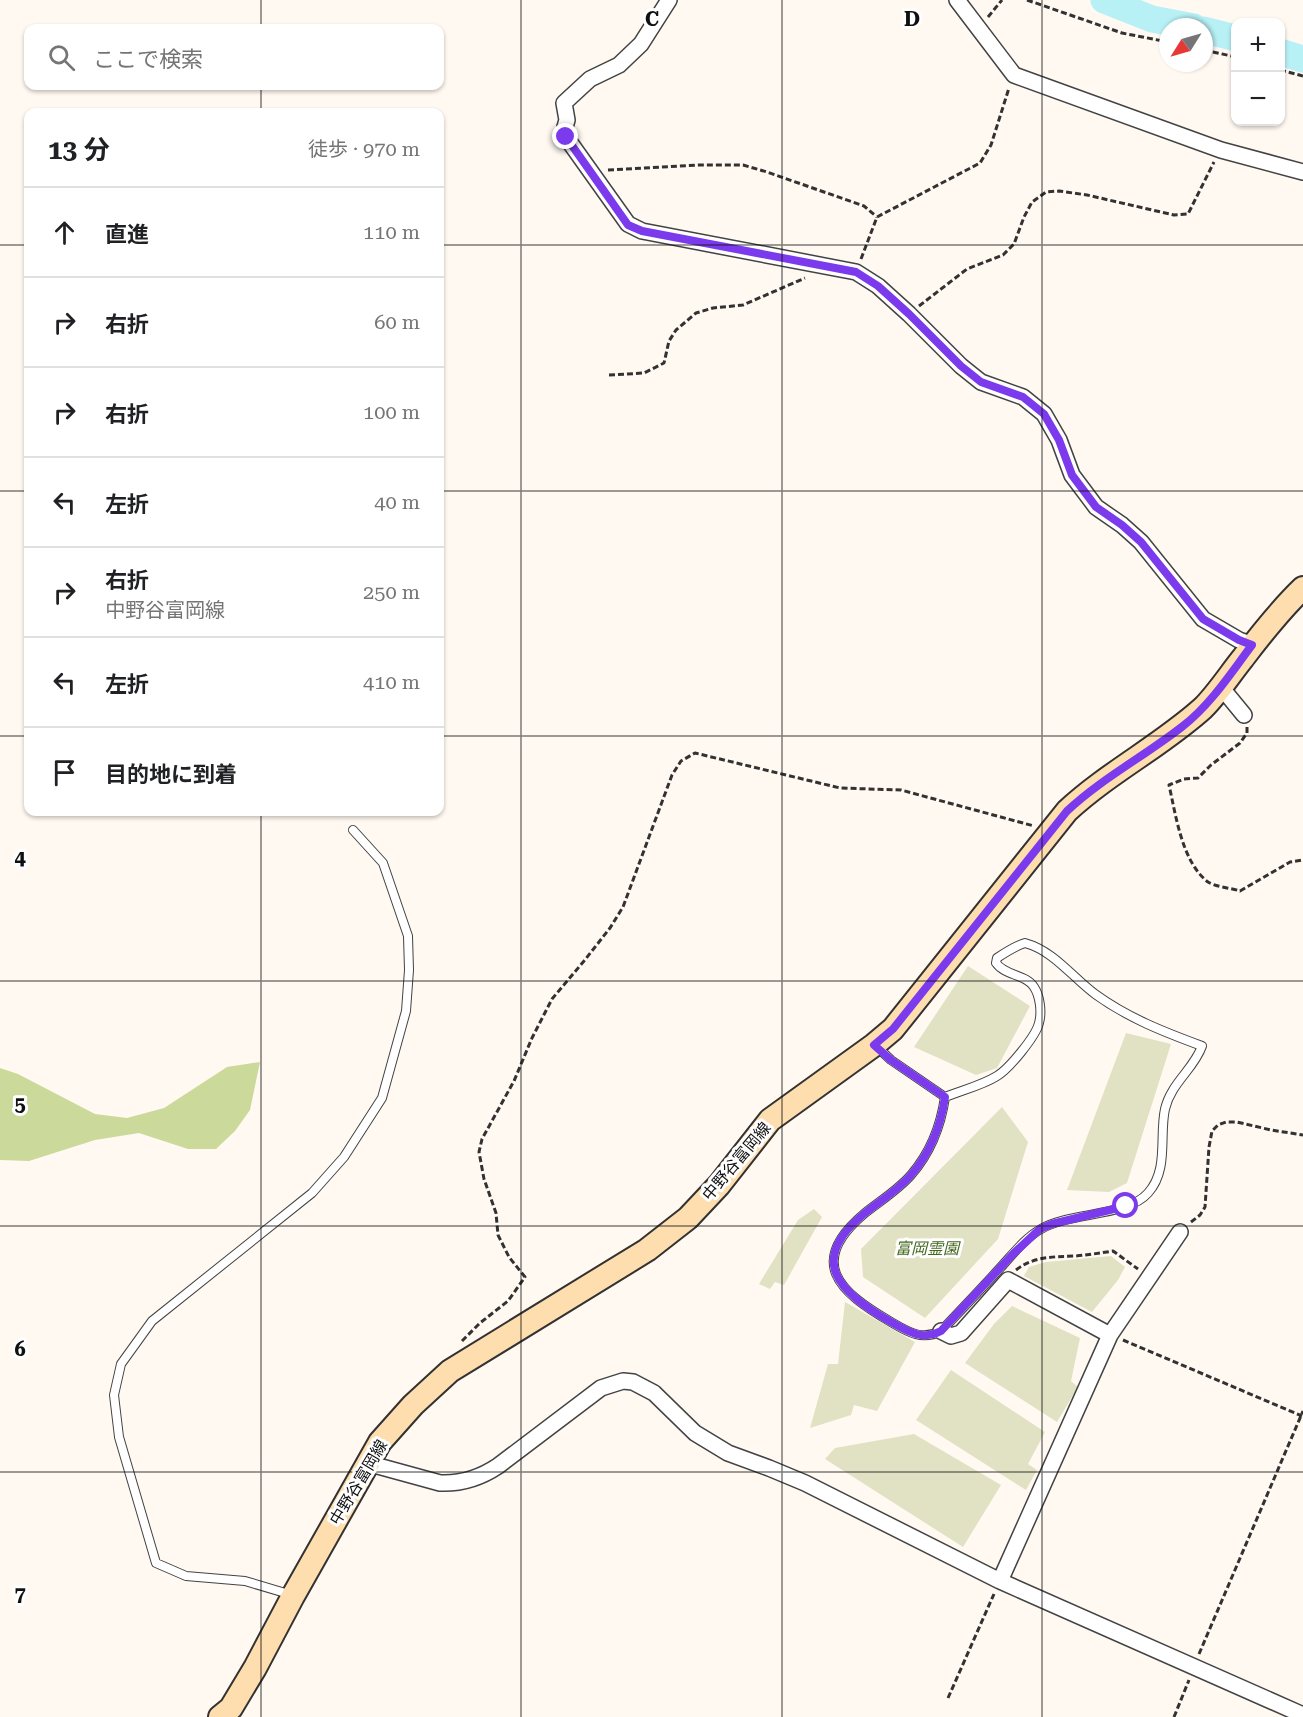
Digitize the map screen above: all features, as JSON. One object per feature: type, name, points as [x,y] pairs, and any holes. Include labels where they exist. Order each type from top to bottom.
[{"type":"main road","name":"中野谷富岡線","points":[[220,1717],[231,1708],[255,1668],[367,1463],[380,1442],[413,1405],[450,1371],[647,1250],[688,1218],[719,1185],[770,1120],[874,1045],[900,1020],[1067,811],[1083,795],[1183,726],[1206,705],[1252,645],[1303,588]]},
{"type":"street","points":[[669,0],[641,44],[619,64],[590,79],[564,103],[567,120],[566,137],[628,225],[642,231],[856,272],[878,286],[961,366],[981,382],[1023,397],[1044,414],[1059,440],[1072,475],[1096,507],[1141,542],[1203,619],[1252,645]]},
{"type":"street","points":[[957,0],[1014,75],[1221,150],[1303,172]]},
{"type":"street","points":[[1221,687],[1244,715]]},
{"type":"street","points":[[1000,1581],[1110,1335],[1180,1232]]},
{"type":"street","points":[[941,1331],[951,1336],[961,1333],[1008,1280],[1110,1335]]},
{"type":"street","points":[[367,1463],[440,1483],[475,1478],[498,1466],[601,1388],[623,1381],[633,1382],[654,1393],[695,1433],[728,1453],[805,1484],[1000,1581],[1303,1715]]},
{"type":"lane","points":[[293,1596],[245,1581],[186,1576],[156,1563],[119,1437],[114,1395],[121,1364],[152,1321],[312,1192],[344,1157],[382,1098],[406,1011],[409,970],[408,936],[383,863],[352,830]]},
{"type":"lane","points":[[1025,944],[1036,946],[1047,952],[1094,993],[1125,1014],[1156,1029],[1202,1046],[1199,1055],[1179,1079],[1165,1107],[1159,1174],[1148,1194],[1126,1206],[1040,1229],[1014,1253],[941,1331],[933,1335],[922,1336],[908,1332],[879,1315],[849,1293],[842,1286],[833,1269],[834,1257],[845,1233],[911,1175],[925,1155],[943,1114],[945,1097],[999,1075],[1031,1038],[1039,1024],[1039,1001],[1033,984],[1004,971],[996,963],[997,958],[1025,944]]},
{"type":"lane","points":[[874,1045],[891,1060],[945,1097]]},
{"type":"path","points":[[978,29],[1002,0]]},
{"type":"path","points":[[1027,0],[1122,33],[1159,40]]},
{"type":"path","points":[[1213,52],[1231,56]]},
{"type":"path","points":[[1285,71],[1303,76]]},
{"type":"path","points":[[856,272],[877,217],[980,163],[991,145],[1014,75]]},
{"type":"path","points":[[909,314],[967,269],[1003,255],[1014,244],[1032,202],[1046,192],[1059,191],[1087,195],[1174,215],[1188,214],[1221,150]]},
{"type":"path","points":[[590,171],[743,165],[864,206],[877,217]]},
{"type":"path","points":[[609,375],[644,373],[664,363],[669,341],[676,330],[696,313],[713,308],[743,305],[813,274],[820,266]]},
{"type":"path","points":[[1244,715],[1247,733],[1240,743],[1198,778],[1169,785],[1191,863],[1210,883],[1240,891],[1290,862],[1303,860]]},
{"type":"path","points":[[459,1344],[480,1323],[508,1301],[525,1277],[509,1257],[498,1234],[496,1214],[478,1152],[482,1138],[514,1082],[532,1038],[552,999],[597,945],[623,907],[672,775],[681,761],[695,753],[840,788],[901,790],[1050,830]]},
{"type":"path","points":[[1180,1232],[1200,1215],[1205,1207],[1209,1147],[1212,1131],[1218,1125],[1237,1122],[1303,1135]]},
{"type":"path","points":[[1008,1280],[1014,1271],[1036,1259],[1113,1251],[1149,1277]]},
{"type":"path","points":[[1110,1335],[1302,1414],[1174,1717]]},
{"type":"path","points":[[948,1698],[1000,1581]]},
{"type":"green space","points":[[968,966],[1030,1006],[997,1068],[976,1075],[914,1047]]},
{"type":"green space","points":[[1126,1033],[1171,1044],[1127,1183],[1109,1192],[1067,1190]]},
{"type":"green space","points":[[260,1062],[250,1110],[235,1131],[216,1149],[188,1149],[139,1133],[95,1140],[29,1161],[0,1160],[0,1068],[18,1074],[95,1114],[127,1118],[164,1108],[227,1067]]},
{"type":"green space","name":"富岡霊園","points":[[1002,1107],[1028,1142],[998,1239],[925,1318],[863,1277],[861,1249]]},
{"type":"green space","points":[[814,1209],[822,1217],[784,1285],[775,1282],[770,1289],[759,1284],[798,1220]]},
{"type":"green space","points":[[1111,1256],[1125,1267],[1118,1280],[1092,1312],[1024,1276],[1029,1267],[1046,1262]]},
{"type":"green space","points":[[845,1302],[915,1342],[877,1411],[854,1405],[851,1415],[810,1428],[828,1364],[838,1364]]},
{"type":"green space","points":[[1012,1306],[1080,1338],[1071,1381],[1078,1387],[1057,1422],[965,1363],[994,1324]]},
{"type":"green space","points":[[951,1370],[1045,1432],[1028,1464],[1037,1470],[1026,1490],[916,1420]]},
{"type":"green space","points":[[914,1434],[1001,1485],[963,1547],[825,1459],[835,1448]]},
{"type":"waterway","points":[[1104,0],[1159,20]]},
{"type":"waterway","points":[[1213,32],[1231,37]]},
{"type":"waterway","points":[[1285,54],[1303,59]]},
{"type":"route","points":[[566,137],[628,225],[642,231],[856,272],[878,286],[961,366],[981,382],[1023,397],[1044,414],[1059,440],[1072,475],[1096,507],[1141,542],[1203,619],[1252,645],[1206,705],[1183,726],[1083,795],[1067,811],[893,1029],[874,1045],[891,1060],[945,1097],[943,1114],[931,1144],[911,1175],[845,1233],[834,1257],[833,1269],[842,1286],[849,1293],[879,1315],[908,1332],[922,1336],[933,1335],[941,1331],[1014,1253],[1040,1229],[1126,1206]]}]
